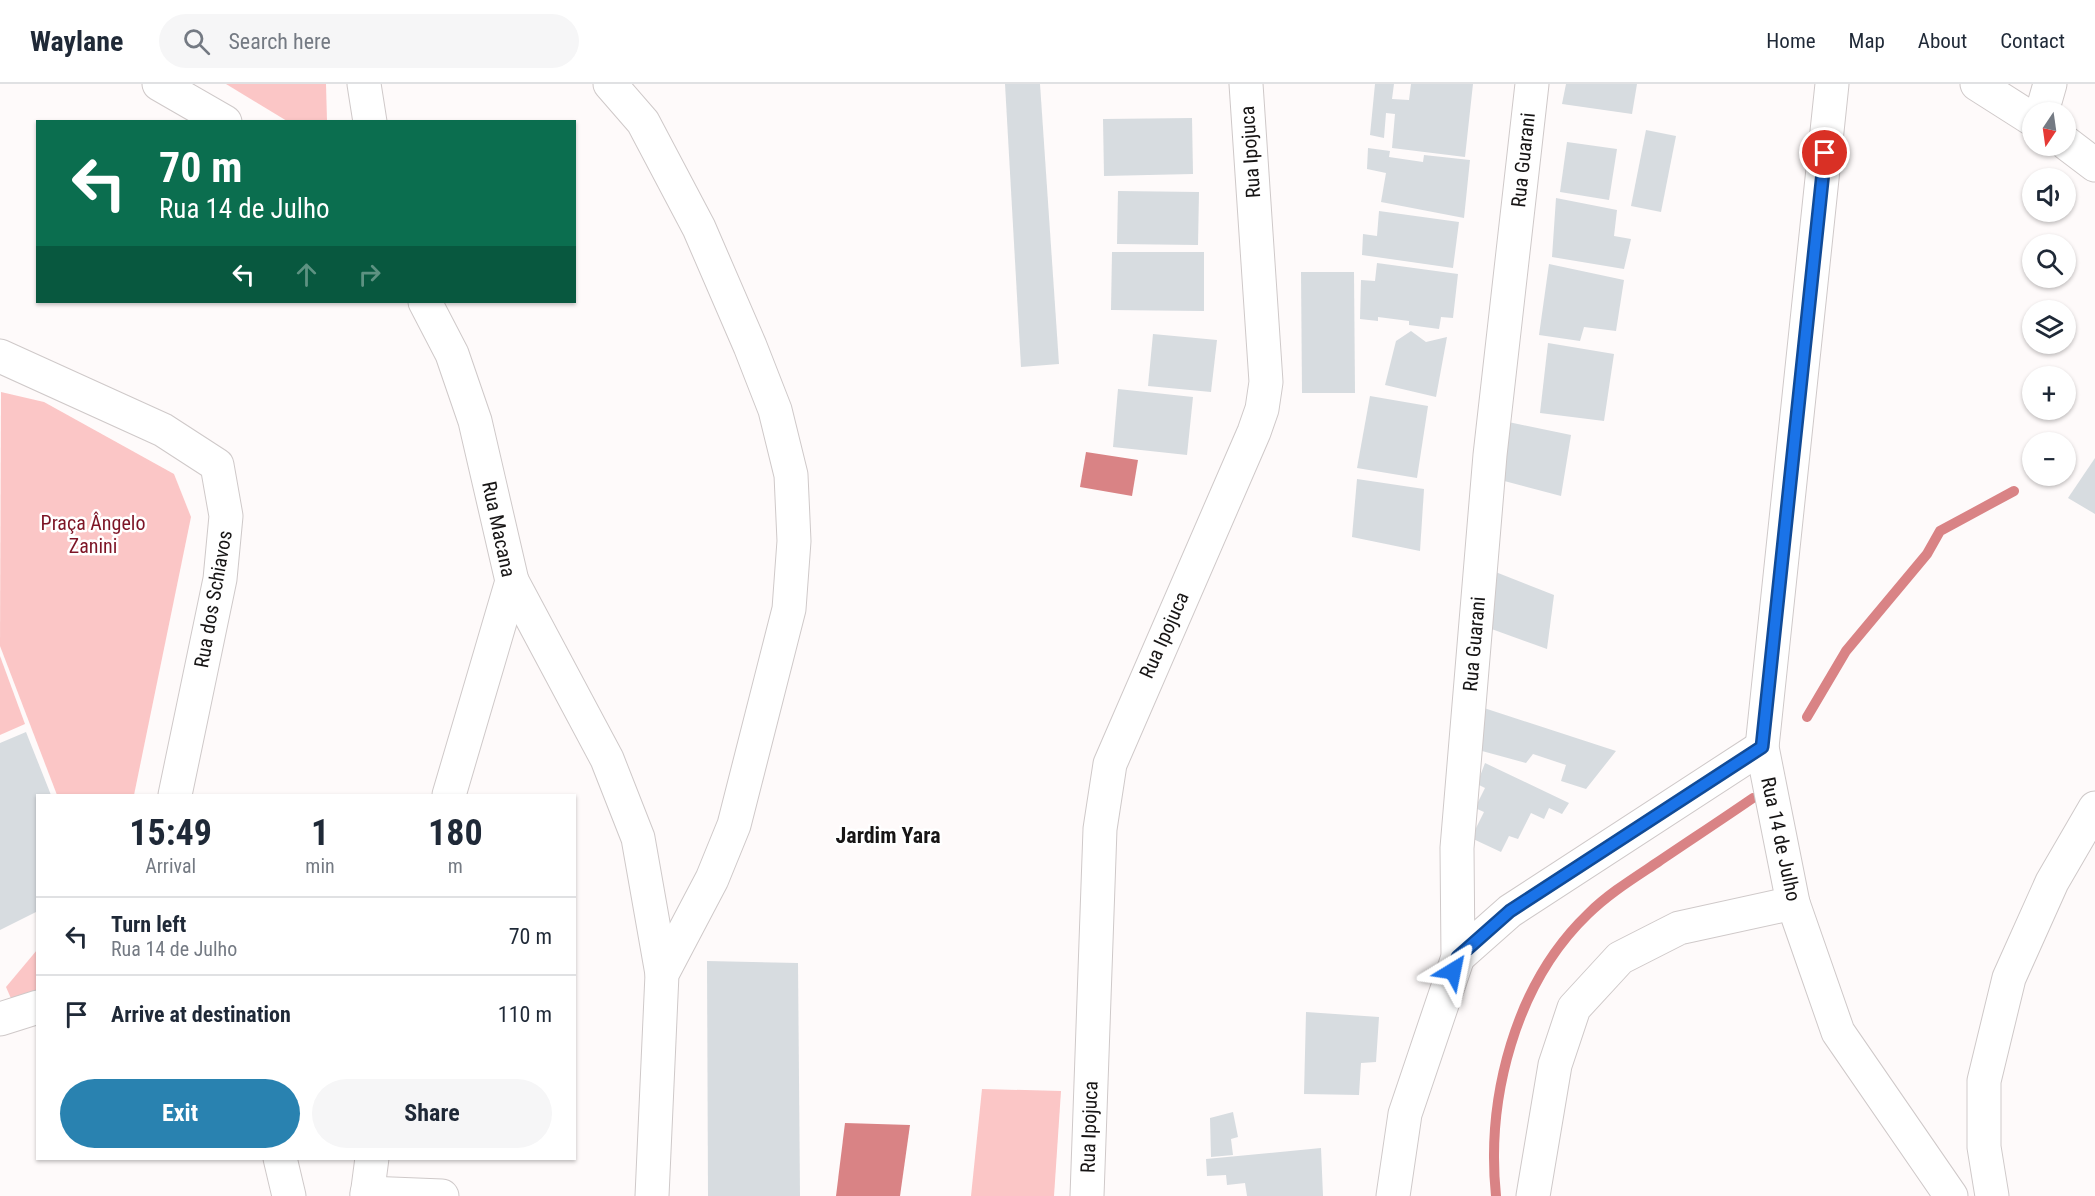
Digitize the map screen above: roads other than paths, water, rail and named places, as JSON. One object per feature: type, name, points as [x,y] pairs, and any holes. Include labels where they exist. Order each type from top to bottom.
[{"type":"street","points":[[159,84],[222,120]]},
{"type":"street","points":[[364,84],[370,120]]},
{"type":"street","points":[[610,84],[643,122],[699,228],[775,410],[791,475],[794,541],[789,609],[734,825],[712,879],[662,974]]},
{"type":"street","name":"Rua Ipojuca","points":[[1087,1196],[1100,829],[1110,764],[1254,432],[1264,391],[1246,84]]},
{"type":"street","name":"Rua Guarani","points":[[1393,1196],[1405,1114],[1458,957],[1457,848],[1490,455],[1532,84]]},
{"type":"street","name":"Rua 14 de Julho","points":[[1832,84],[1762,747],[1793,903],[1838,1032],[1952,1196]]},
{"type":"street","points":[[1977,84],[2022,113]]},
{"type":"street","points":[[2045,102],[2050,84]]},
{"type":"street","points":[[2076,151],[2095,165]]},
{"type":"street","name":"Rua Macana","points":[[426,303],[452,354],[475,421],[512,581],[449,794]]},
{"type":"street","name":"Rua dos Schiavos","points":[[0,356],[163,430],[217,465],[226,516],[220,579],[175,794]]},
{"type":"street","points":[[512,581],[607,759],[634,828],[662,974],[652,1196]]},
{"type":"street","points":[[1458,957],[1510,911],[1762,747]]},
{"type":"street","points":[[1992,1196],[1984,1147],[1984,1081],[2009,978],[2052,882],[2095,808]]},
{"type":"street","points":[[1533,1196],[1555,1065],[1574,1008],[1620,958],[1679,928],[1793,903]]},
{"type":"street","points":[[0,1019],[36,1008]]},
{"type":"street","points":[[280,1160],[289,1196]]},
{"type":"street","points":[[372,1160],[367,1194],[442,1196]]},
{"type":"waterway","points":[[1807,717],[1846,651],[1927,554],[1940,531],[2014,491]]},
{"type":"waterway","points":[[1496,1196],[1494,1159],[1501,1082],[1524,1008],[1541,974],[1563,942],[1604,900],[1753,798]]},
{"type":"district","name":"Jardim Yara","points":[[888,835]]},
{"type":"park label","name":"Praça Ângelo Zanini","points":[[93,534]]}]
